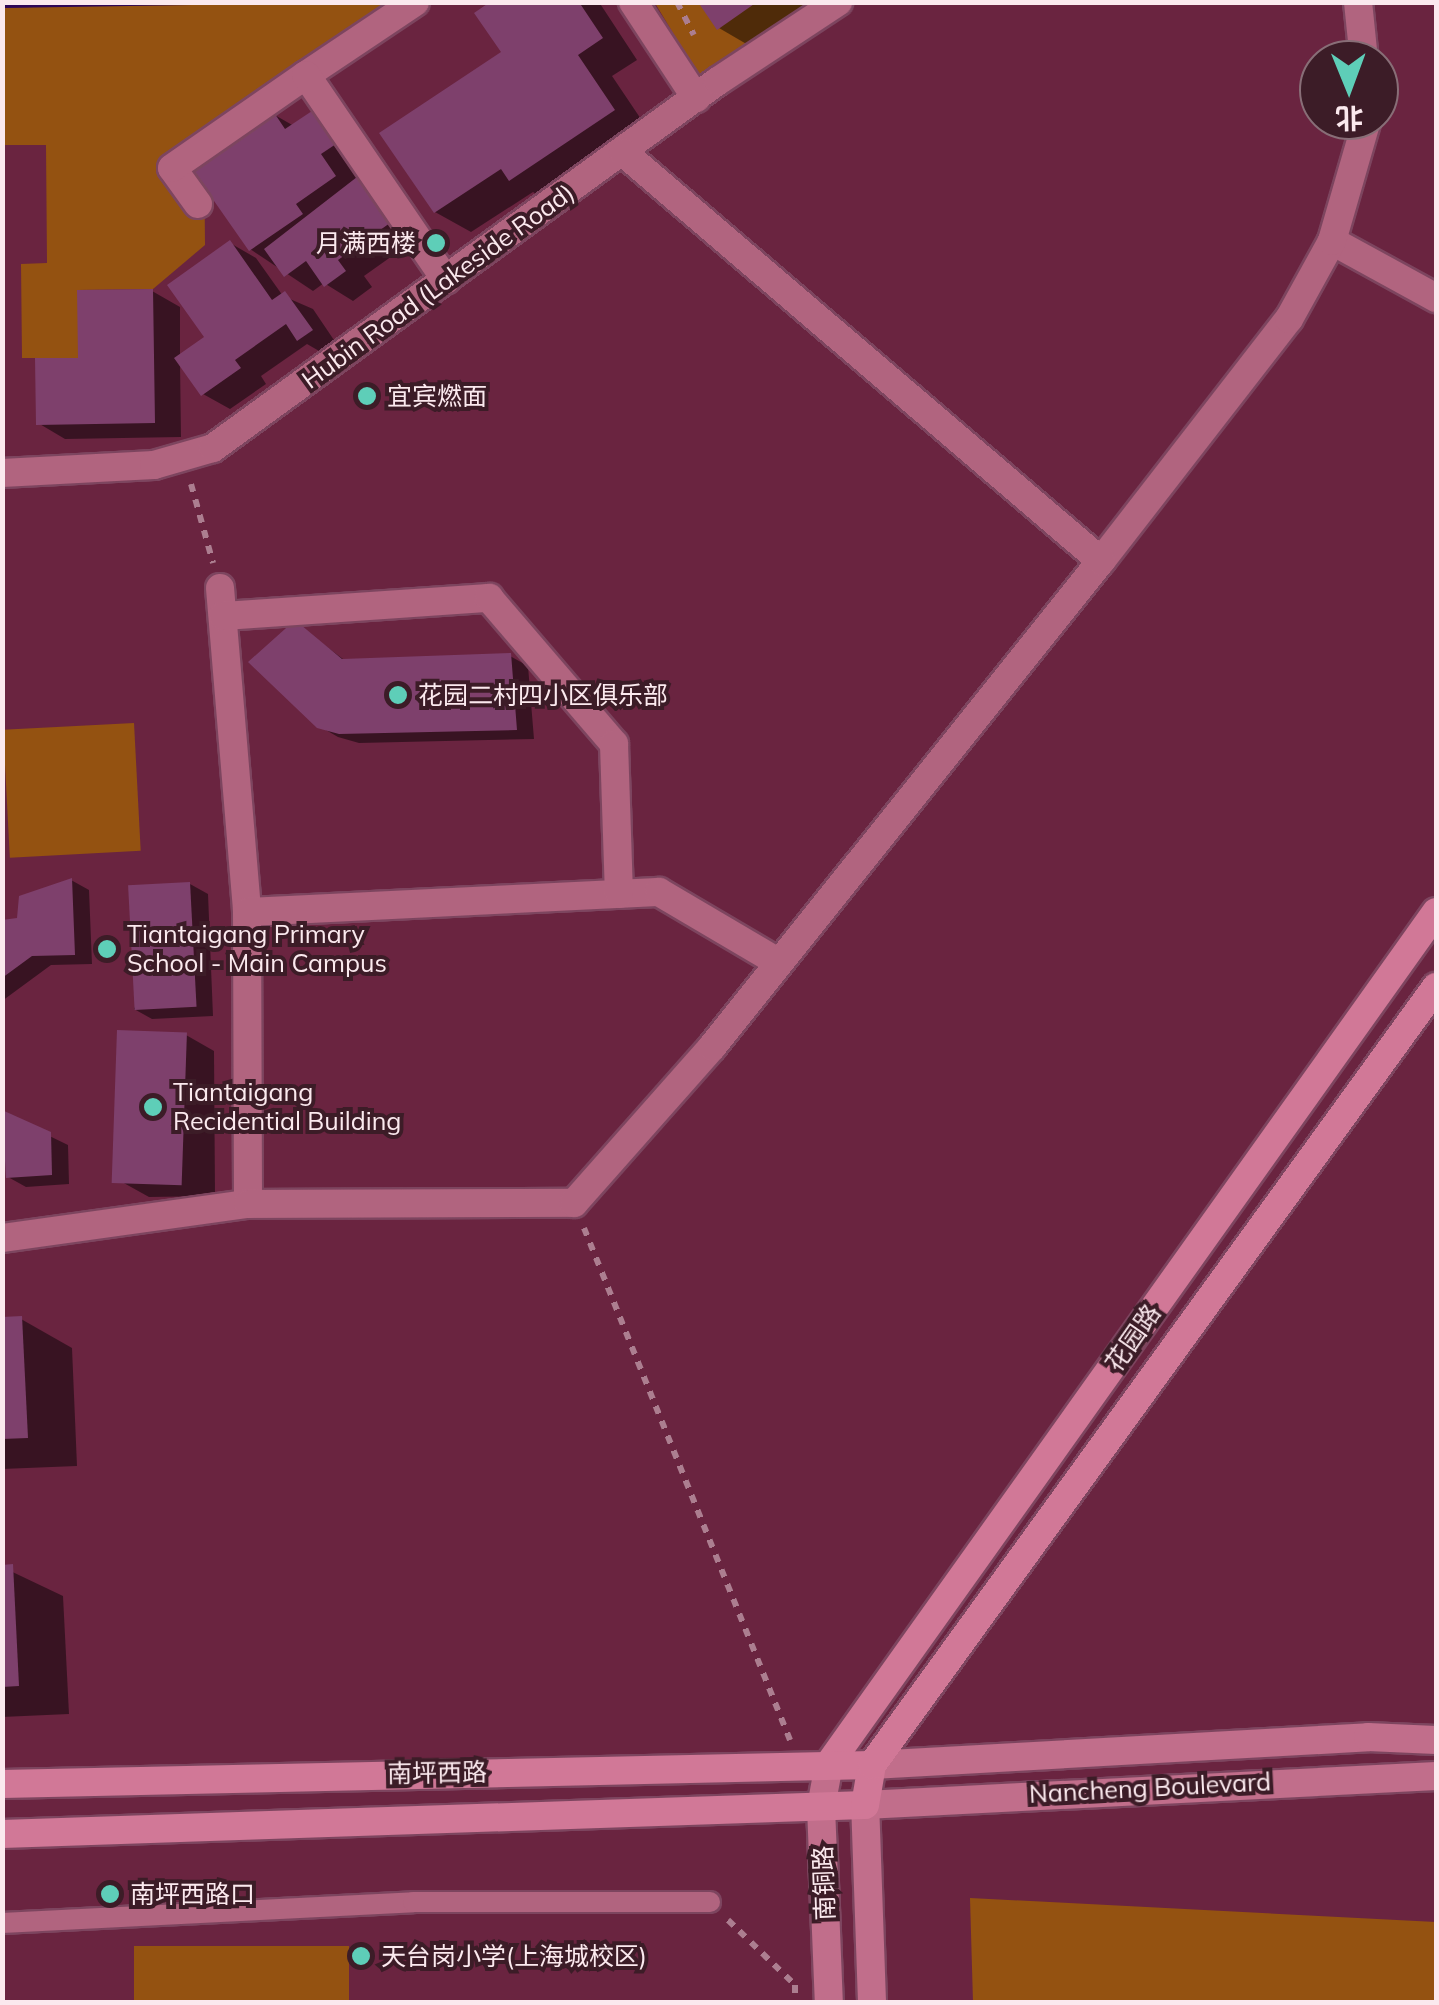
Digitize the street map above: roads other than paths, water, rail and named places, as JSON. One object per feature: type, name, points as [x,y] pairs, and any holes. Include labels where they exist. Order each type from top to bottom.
[{"type":"main road","name":"花园路","points":[[829,1764],[1436,912]]},
{"type":"main road","name":"花园路","points":[[865,1805],[872,1765],[1436,987]]},
{"type":"main road","name":"Nancheng Boulevard","points":[[872,1765],[1368,1737],[1436,1740]]},
{"type":"main road","name":"南铜路","points":[[829,1764],[821,1807],[829,2002]]},
{"type":"main road","name":"南坪西路","points":[[2,1784],[872,1765]]},
{"type":"main road","name":"Nancheng Boulevard","points":[[865,1805],[1436,1776]]},
{"type":"main road","name":"南坪西路","points":[[2,1834],[865,1805]]},
{"type":"main road","name":"南铜路","points":[[865,1805],[872,2002]]},
{"type":"street","points":[[198,204],[172,168],[415,2]]},
{"type":"street","points":[[632,2],[696,98]]},
{"type":"street","name":"Hubin Road (Lakeside Road)","points":[[2,473],[184,459],[213,448],[696,98],[838,2]]},
{"type":"street","points":[[1358,2],[1362,40]]},
{"type":"street","points":[[306,75],[446,280]]},
{"type":"street","points":[[2,1238],[248,1204],[574,1203],[712,1047],[776,961],[1101,562],[1290,318],[1332,241],[1361,140]]},
{"type":"street","points":[[624,152],[1101,562]]},
{"type":"street","points":[[1332,241],[1436,298]]},
{"type":"street","points":[[248,1204],[247,912],[222,602],[489,598],[614,744],[619,894]]},
{"type":"street","points":[[247,912],[659,892],[776,961]]},
{"type":"lane","points":[[2,1923],[413,1902],[710,1902]]},
{"type":"place","name":"月满西楼","points":[[436,243]]},
{"type":"place","name":"宜宾燃面","points":[[367,396]]},
{"type":"place","name":"花园二村四小区俱乐部","points":[[398,695]]},
{"type":"place","name":"Tiantaigang Primary School - Main Campus","points":[[107,949]]},
{"type":"place","name":"Tiantaigang Recidential Building","points":[[153,1107]]},
{"type":"place","name":"南坪西路口","points":[[110,1894]]},
{"type":"place","name":"天台岗小学(上海城校区)","points":[[361,1956]]}]
